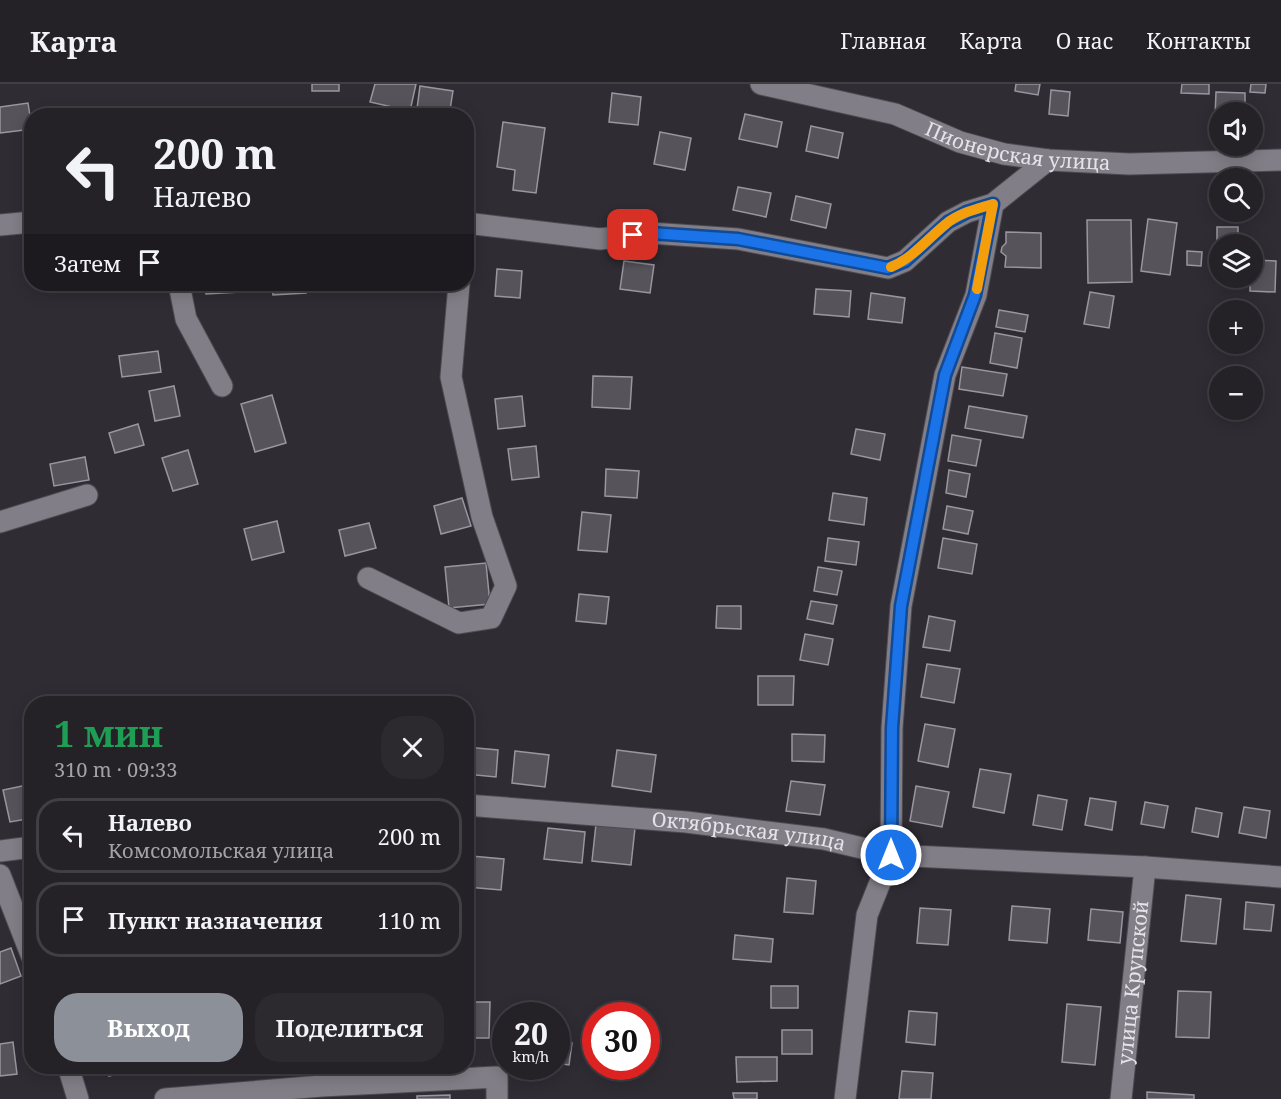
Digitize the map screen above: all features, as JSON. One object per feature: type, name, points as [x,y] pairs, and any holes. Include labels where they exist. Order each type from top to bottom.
[{"type":"street","name":"Пионерская улица","points":[[761,84],[826,91],[895,114],[960,142],[1004,154],[1048,160],[1129,164],[1281,160]]},
{"type":"street","points":[[474,224],[600,239],[650,233],[738,239],[888,268],[905,261],[948,222],[967,212],[993,204],[1048,160]]},
{"type":"street","points":[[845,1099],[867,915],[891,855],[892,728],[901,606],[945,375],[975,295],[993,204]]},
{"type":"street","points":[[0,225],[24,223]]},
{"type":"street","points":[[180,291],[186,319],[222,386]]},
{"type":"street","points":[[368,578],[459,623],[491,618],[506,586],[482,517],[451,377],[458,291]]},
{"type":"street","points":[[0,522],[87,495]]},
{"type":"street","name":"Октябрьская улица","points":[[474,806],[686,822],[824,839],[891,855],[1144,867],[1281,877]]},
{"type":"street","points":[[0,851],[24,848]]},
{"type":"street","name":"улица Крупской","points":[[1120,1099],[1144,867]]},
{"type":"street","points":[[0,875],[24,936]]},
{"type":"street","points":[[70,1074],[78,1099]]},
{"type":"street","points":[[165,1099],[323,1092],[496,1077],[497,1099]]},
{"type":"building","points":[[312,84],[339,84],[339,91],[312,91]]},
{"type":"building","points":[[375,84],[416,84],[411,108],[397,108],[370,102]]},
{"type":"building","points":[[1016,84],[1040,84],[1038,95],[1015,91]]},
{"type":"building","points":[[1182,84],[1209,84],[1209,94],[1181,93]]},
{"type":"building","points":[[1251,84],[1266,84],[1265,93],[1250,92]]},
{"type":"building","points":[[420,86],[453,91],[450,108],[417,108]]},
{"type":"building","points":[[1051,90],[1070,92],[1068,116],[1049,114]]},
{"type":"building","points":[[1216,92],[1245,93],[1245,102],[1216,102]]},
{"type":"building","points":[[612,93],[641,97],[638,125],[609,122]]},
{"type":"building","points":[[28,103],[29,108],[24,108],[24,130],[0,133],[0,107]]},
{"type":"building","points":[[745,114],[782,122],[777,147],[739,139]]},
{"type":"building","points":[[503,122],[545,128],[536,193],[513,190],[515,170],[497,167]]},
{"type":"building","points":[[811,126],[843,133],[838,158],[806,151]]},
{"type":"building","points":[[660,132],[691,138],[685,170],[654,164]]},
{"type":"building","points":[[738,187],[771,193],[766,217],[733,210]]},
{"type":"building","points":[[796,196],[831,204],[826,228],[791,220]]},
{"type":"building","points":[[1148,219],[1177,223],[1170,275],[1141,271]]},
{"type":"building","points":[[1087,220],[1131,220],[1132,282],[1088,283]]},
{"type":"building","points":[[1217,227],[1238,227],[1238,234],[1217,234]]},
{"type":"building","points":[[1006,232],[1041,233],[1041,268],[1005,267],[1006,256],[1001,252],[1006,243]]},
{"type":"building","points":[[1187,251],[1202,252],[1201,266],[1187,265]]},
{"type":"building","points":[[1263,260],[1276,261],[1275,292],[1250,291],[1250,288],[1263,288]]},
{"type":"building","points":[[624,261],[654,265],[650,293],[620,289]]},
{"type":"building","points":[[497,269],[522,271],[520,298],[495,296]]},
{"type":"building","points":[[816,289],[851,291],[849,317],[814,314]]},
{"type":"building","points":[[206,291],[240,291],[240,292],[206,294]]},
{"type":"building","points":[[273,291],[306,291],[306,293],[273,295]]},
{"type":"building","points":[[1090,292],[1114,296],[1109,328],[1084,324]]},
{"type":"building","points":[[871,293],[905,298],[902,323],[868,319]]},
{"type":"building","points":[[999,310],[1028,315],[1025,332],[996,327]]},
{"type":"building","points":[[995,333],[1022,338],[1017,368],[990,363]]},
{"type":"building","points":[[158,351],[161,372],[122,377],[119,356]]},
{"type":"building","points":[[962,367],[1007,374],[1003,396],[959,389]]},
{"type":"building","points":[[593,376],[632,377],[630,409],[592,407]]},
{"type":"building","points":[[174,386],[180,416],[155,421],[149,391]]},
{"type":"building","points":[[272,395],[286,443],[255,452],[241,404]]},
{"type":"building","points":[[522,396],[525,426],[498,429],[495,399]]},
{"type":"building","points":[[969,406],[1027,416],[1023,438],[965,428]]},
{"type":"building","points":[[138,424],[144,445],[115,453],[109,433]]},
{"type":"building","points":[[856,429],[885,434],[880,460],[851,454]]},
{"type":"building","points":[[952,435],[981,440],[976,466],[948,461]]},
{"type":"building","points":[[536,446],[539,477],[512,480],[508,449]]},
{"type":"building","points":[[188,450],[198,484],[173,491],[162,458]]},
{"type":"building","points":[[85,457],[89,480],[54,486],[50,464]]},
{"type":"building","points":[[606,469],[639,471],[637,498],[605,496]]},
{"type":"building","points":[[949,470],[970,474],[966,497],[946,493]]},
{"type":"building","points":[[833,493],[867,498],[864,525],[829,520]]},
{"type":"building","points":[[462,498],[471,526],[441,534],[434,506]]},
{"type":"building","points":[[947,506],[973,511],[968,534],[943,529]]},
{"type":"building","points":[[582,512],[611,515],[607,552],[578,550]]},
{"type":"building","points":[[277,521],[284,552],[252,560],[244,529]]},
{"type":"building","points":[[369,523],[376,548],[345,556],[339,530]]},
{"type":"building","points":[[828,538],[859,542],[856,565],[825,561]]},
{"type":"building","points":[[943,538],[977,544],[972,574],[938,568]]},
{"type":"building","points":[[486,563],[490,604],[449,608],[445,567]]},
{"type":"building","points":[[818,567],[842,571],[837,595],[814,591]]},
{"type":"building","points":[[579,594],[609,597],[606,624],[576,621]]},
{"type":"building","points":[[811,601],[837,605],[833,624],[807,619]]},
{"type":"building","points":[[717,606],[741,606],[741,629],[716,628]]},
{"type":"building","points":[[929,616],[955,621],[950,651],[923,647]]},
{"type":"building","points":[[805,634],[833,639],[828,665],[800,660]]},
{"type":"building","points":[[927,664],[960,669],[954,703],[921,697]]},
{"type":"building","points":[[758,676],[794,676],[793,705],[758,705]]},
{"type":"building","points":[[925,724],[955,729],[948,767],[918,761]]},
{"type":"building","points":[[792,734],[825,735],[824,762],[792,761]]},
{"type":"building","points":[[474,748],[498,750],[496,777],[474,775]]},
{"type":"building","points":[[617,750],[656,755],[651,792],[612,786]]},
{"type":"building","points":[[515,751],[549,755],[545,787],[512,783]]},
{"type":"building","points":[[980,769],[1011,774],[1004,813],[973,807]]},
{"type":"building","points":[[791,781],[825,785],[820,815],[786,811]]},
{"type":"building","points":[[24,786],[24,819],[10,822],[3,790]]},
{"type":"building","points":[[916,786],[949,792],[942,827],[910,821]]},
{"type":"building","points":[[1038,795],[1067,800],[1062,830],[1033,825]]},
{"type":"building","points":[[1090,798],[1116,802],[1112,830],[1085,825]]},
{"type":"building","points":[[1145,802],[1168,806],[1164,828],[1141,824]]},
{"type":"building","points":[[1244,807],[1270,811],[1266,838],[1239,833]]},
{"type":"building","points":[[1196,808],[1222,813],[1218,837],[1192,832]]},
{"type":"building","points":[[596,824],[635,828],[631,865],[592,861]]},
{"type":"building","points":[[548,828],[585,832],[582,863],[544,859]]},
{"type":"building","points":[[474,856],[504,859],[501,890],[474,888]]},
{"type":"building","points":[[787,878],[816,881],[813,914],[784,912]]},
{"type":"building","points":[[1186,895],[1221,899],[1216,944],[1181,941]]},
{"type":"building","points":[[1246,902],[1274,905],[1271,931],[1244,929]]},
{"type":"building","points":[[1012,906],[1050,909],[1047,943],[1009,940]]},
{"type":"building","points":[[920,908],[951,910],[948,945],[917,943]]},
{"type":"building","points":[[1091,909],[1123,912],[1120,943],[1088,940]]},
{"type":"building","points":[[735,935],[773,939],[771,962],[733,959]]},
{"type":"building","points":[[11,948],[21,976],[0,984],[0,952]]},
{"type":"building","points":[[771,986],[798,986],[798,1008],[771,1008]]},
{"type":"building","points":[[1178,991],[1211,992],[1209,1038],[1176,1037]]},
{"type":"building","points":[[474,1002],[490,1002],[489,1038],[474,1038]]},
{"type":"building","points":[[1067,1004],[1101,1007],[1095,1065],[1062,1062]]},
{"type":"building","points":[[909,1011],[937,1013],[935,1045],[906,1042]]},
{"type":"building","points":[[782,1030],[812,1030],[812,1054],[782,1054]]},
{"type":"building","points":[[13,1042],[17,1074],[0,1076],[0,1044]]},
{"type":"building","points":[[736,1057],[777,1057],[777,1081],[737,1082]]},
{"type":"building","points":[[902,1071],[933,1073],[931,1099],[899,1099]]},
{"type":"building","points":[[303,1074],[333,1074],[333,1076],[303,1077]]},
{"type":"building","points":[[1147,1092],[1194,1095],[1194,1099],[1147,1099]]},
{"type":"building","points":[[733,1093],[757,1093],[757,1099],[734,1099]]},
{"type":"building","points":[[450,1095],[450,1099],[417,1099],[417,1096]]},
{"type":"slow traffic","points":[[891,267],[905,261],[948,222],[967,212],[993,204],[977,289]]},
{"type":"route","points":[[633,235],[650,233],[738,239],[888,268],[905,261],[948,222],[967,212],[993,204],[975,295],[945,375],[901,606],[892,728],[891,855]]}]
